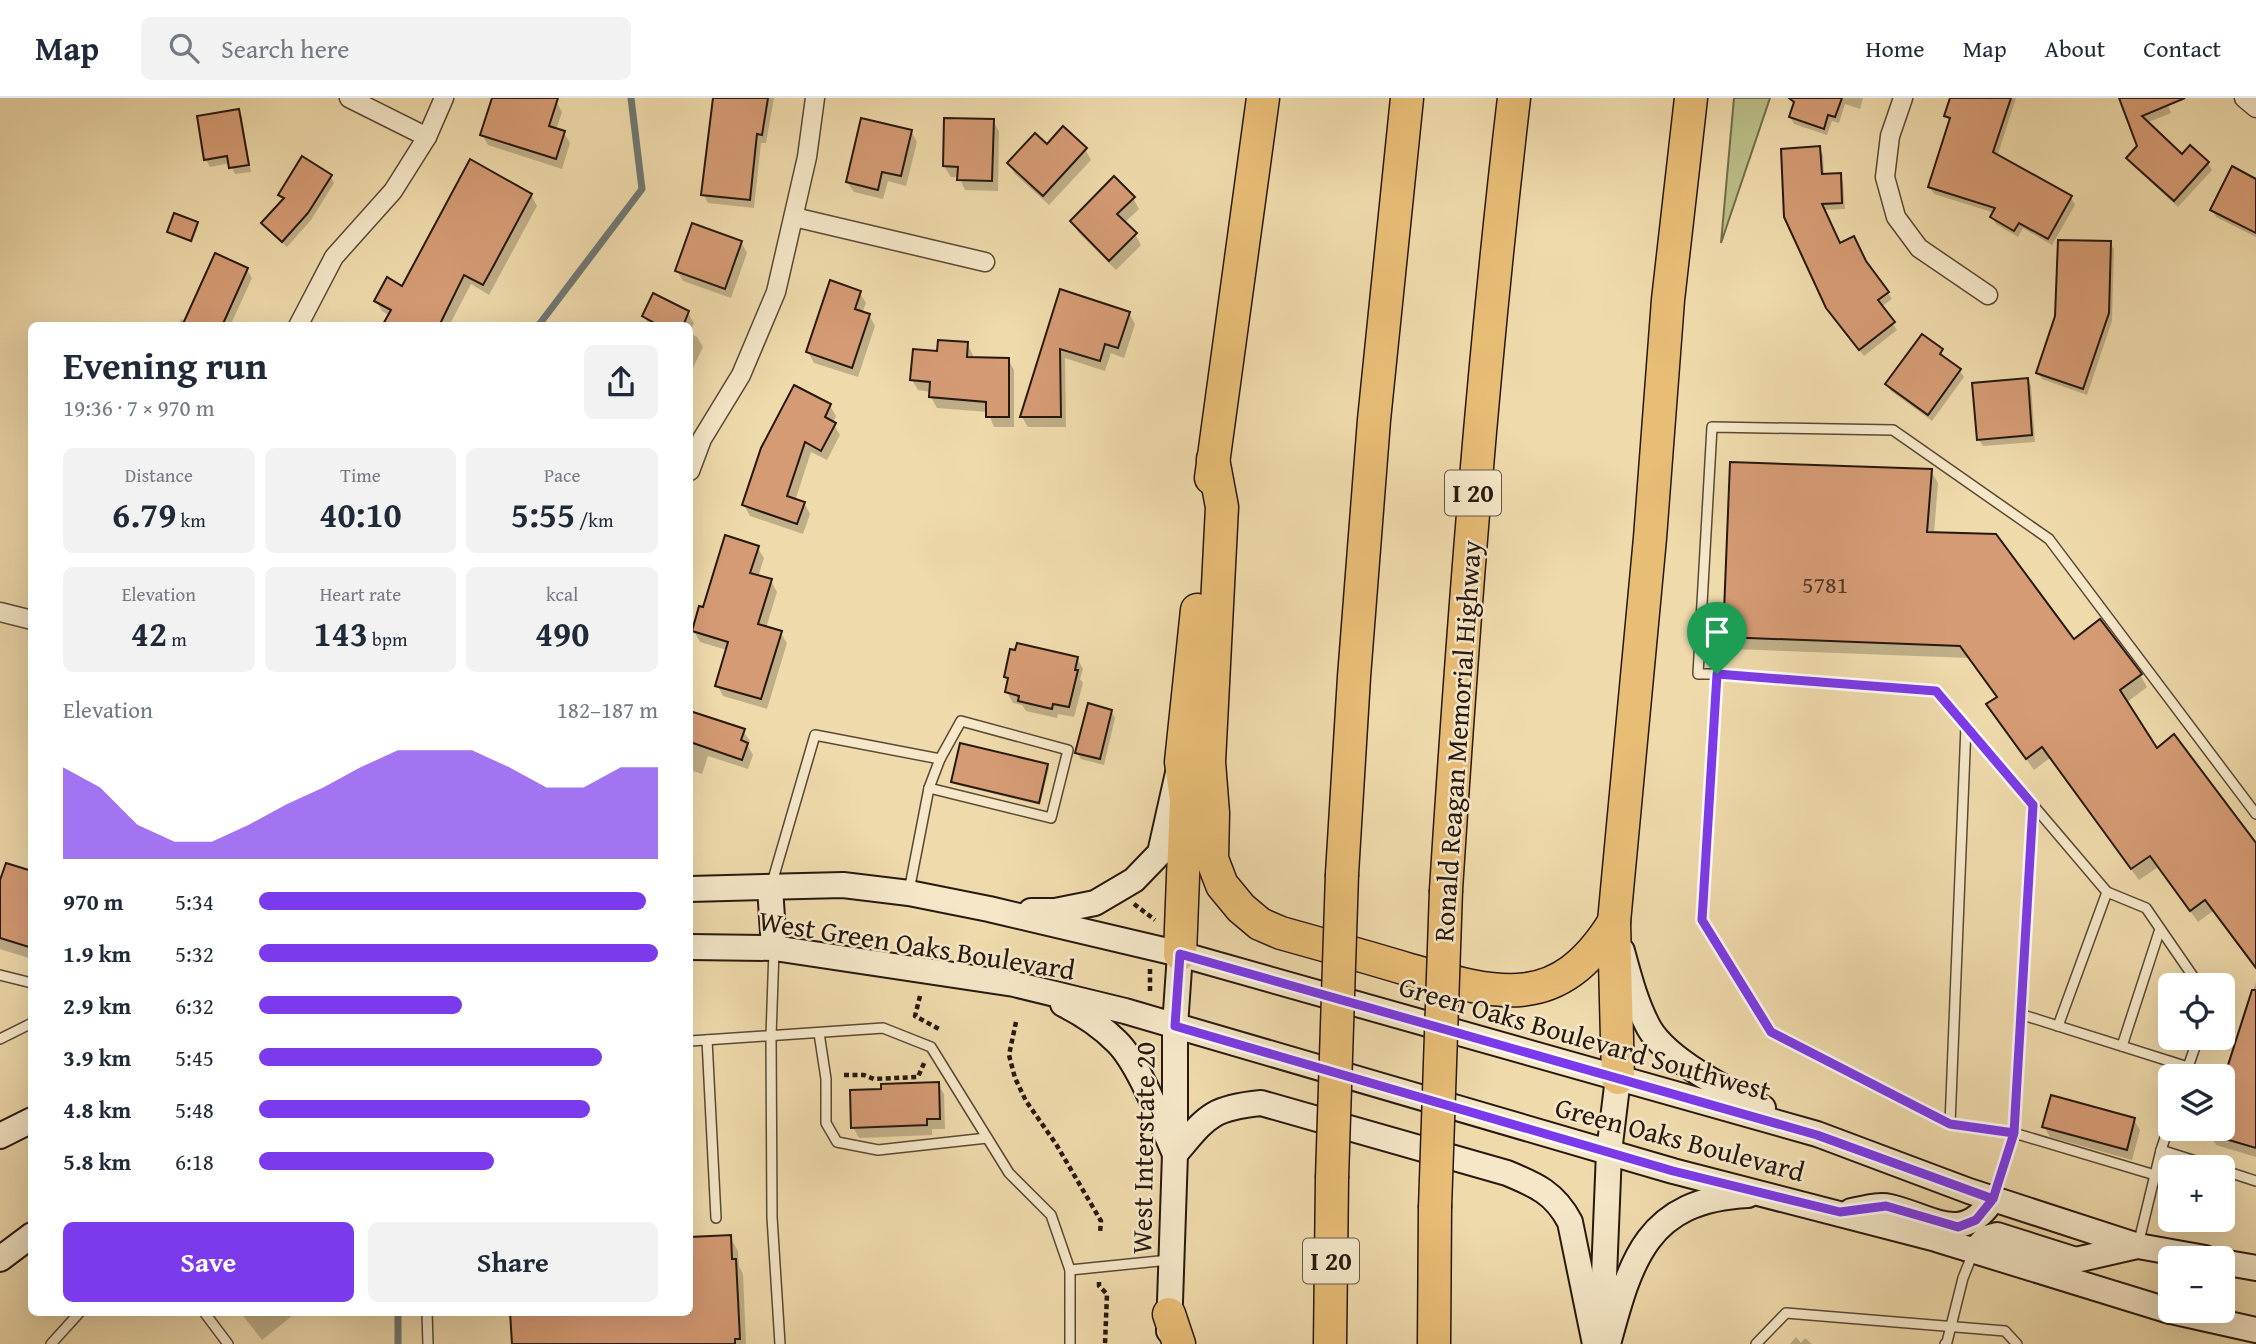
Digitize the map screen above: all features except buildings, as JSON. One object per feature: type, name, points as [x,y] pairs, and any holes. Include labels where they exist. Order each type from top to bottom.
[{"type":"highway","points":[[1180,954],[1186,800],[1181,762],[1213,459],[1263,98]]},
{"type":"highway","name":"I 20","points":[[1329,1344],[1342,874],[1354,677],[1374,420],[1407,98]]},
{"type":"highway","name":"Ronald Reagan Memorial Highway","points":[[1434,1344],[1435,1208],[1446,890],[1465,594],[1477,448],[1514,98]]},
{"type":"highway","points":[[1618,1078],[1614,922],[1650,538],[1668,300],[1691,98]]},
{"type":"highway","points":[[1213,459],[1222,507],[1209,762],[1213,813],[1212,859],[1222,885],[1241,908],[1260,924],[1281,933],[1472,988],[1506,992],[1533,989],[1557,980],[1580,965],[1600,945],[1614,922]]},
{"type":"highway","points":[[1169,1329],[1179,1344]]},
{"type":"main road","points":[[989,909],[1055,911],[1082,906],[1095,903],[1133,880],[1160,853],[1181,762]]},
{"type":"main road","name":"West Green Oaks Boulevard","points":[[693,889],[842,885],[909,893],[1180,954]]},
{"type":"main road","points":[[770,887],[774,948]]},
{"type":"main road","points":[[1614,922],[1635,996],[1650,1030],[1670,1051],[1679,1060],[1744,1099],[1817,1135]]},
{"type":"main road","name":"West Green Oaks Boulevard","points":[[693,947],[774,948],[1014,984],[1175,1026]]},
{"type":"main road","name":"West Interstate 20","points":[[1169,1329],[1175,1154],[1175,1026],[1180,954]]},
{"type":"main road","name":"Green Oaks Boulevard Southwest","points":[[1180,954],[1817,1135],[1969,1191],[2138,1246],[2158,1250]]},
{"type":"main road","points":[[1014,984],[1085,1015],[1119,1043],[1144,1085],[1175,1154],[1204,1120],[1219,1111],[1235,1106],[1261,1104],[1507,1173],[1530,1182],[1552,1196],[1570,1222],[1595,1344]]},
{"type":"main road","name":"Green Oaks Boulevard","points":[[1175,1026],[1609,1152],[1840,1212],[2158,1307]]},
{"type":"main road","points":[[1601,1344],[1609,1152],[1618,1078]]},
{"type":"main road","points":[[0,1136],[28,1122]]},
{"type":"main road","points":[[1608,1344],[1624,1284],[1654,1230],[1677,1211],[1704,1201],[1732,1196],[1754,1195],[1792,1201]]},
{"type":"main road","points":[[1840,1212],[1886,1206],[1958,1227],[1976,1220],[1993,1199]]},
{"type":"main road","points":[[1974,1251],[1986,1238],[1997,1235],[2076,1260],[2138,1246]]},
{"type":"main road","points":[[0,1259],[28,1238]]},
{"type":"main road","points":[[2235,1264],[2256,1268]]},
{"type":"main road","name":"Green Oaks Boulevard","points":[[2224,1323],[2256,1330]]},
{"type":"street","points":[[349,98],[427,137]]},
{"type":"street","points":[[300,322],[334,257],[393,191],[427,137],[444,98]]},
{"type":"street","points":[[693,463],[702,439],[741,375],[776,292],[807,157],[815,98]]},
{"type":"street","points":[[1903,98],[1891,136],[1885,177],[1896,217],[1919,248],[1988,295]]},
{"type":"street","points":[[2244,98],[2256,108]]},
{"type":"street","points":[[794,217],[985,262]]},
{"type":"street","points":[[0,612],[28,619]]},
{"type":"lane","points":[[2191,973],[2146,908],[2107,892],[1936,691],[1698,674],[1712,427],[1892,430],[2049,539],[2256,814]]},
{"type":"lane","points":[[1717,674],[1702,920],[1771,1032],[1950,1124],[2014,1133],[2155,1175]]},
{"type":"lane","points":[[909,893],[929,788],[940,759],[961,721],[1068,750],[1051,818],[929,788]]},
{"type":"lane","points":[[1950,1124],[1966,726]]},
{"type":"lane","points":[[770,887],[815,735],[940,759]]},
{"type":"lane","points":[[1993,1199],[2014,1133],[2033,805]]},
{"type":"lane","points":[[2058,1026],[2107,892]]},
{"type":"lane","points":[[2122,1046],[2160,929]]},
{"type":"lane","points":[[774,948],[771,1036],[772,1217],[780,1344]]},
{"type":"lane","points":[[0,975],[28,982]]},
{"type":"lane","points":[[2020,1014],[2122,1046],[2169,1064]]},
{"type":"lane","points":[[0,1039],[28,1025]]},
{"type":"lane","points":[[693,1041],[883,1028],[931,1047],[1009,1173],[1051,1214],[1070,1270],[1070,1344]]},
{"type":"lane","points":[[819,1033],[826,1080],[826,1122],[837,1142],[878,1150],[987,1138]]},
{"type":"lane","points":[[707,1040],[716,1218]]},
{"type":"lane","points":[[2138,1246],[2164,1141]]},
{"type":"lane","points":[[2161,1150],[2177,1155]]},
{"type":"lane","points":[[2235,1174],[2256,1181]]},
{"type":"lane","points":[[1945,1344],[1963,1278],[1974,1251]]},
{"type":"lane","points":[[1070,1270],[1171,1260]]},
{"type":"lane","points":[[1756,1344],[1786,1312],[2006,1331],[2017,1344]]},
{"type":"lane","points":[[51,1344],[76,1316]]},
{"type":"lane","points":[[207,1316],[228,1344]]},
{"type":"lane","points":[[427,1316],[428,1344]]},
{"type":"path","points":[[1128,898],[1158,922]]},
{"type":"path","points":[[1150,960],[1150,992]]},
{"type":"path","points":[[920,996],[915,1016],[939,1029]]},
{"type":"path","points":[[1016,1022],[1009,1055],[1015,1078],[1026,1101],[1056,1144],[1101,1221],[1100,1233]]},
{"type":"path","points":[[844,1075],[902,1080],[918,1077],[926,1058]]},
{"type":"path","points":[[1100,1273],[1099,1286],[1107,1294],[1105,1344]]},
{"type":"green space","points":[[1734,98],[1770,98],[1721,243]]},
{"type":"waterway","points":[[541,322],[642,189],[631,98]]},
{"type":"waterway","points":[[398,1316],[398,1344]]},
{"type":"route","points":[[1717,674],[1702,920],[1771,1032],[1950,1124],[2014,1133],[1993,1199],[1976,1220],[1958,1227],[1886,1206],[1840,1212],[1792,1201],[1673,1171],[1175,1026],[1180,954],[1817,1135],[1993,1199],[1998,1182],[2014,1133],[2033,805],[1936,691],[1717,674]]}]
